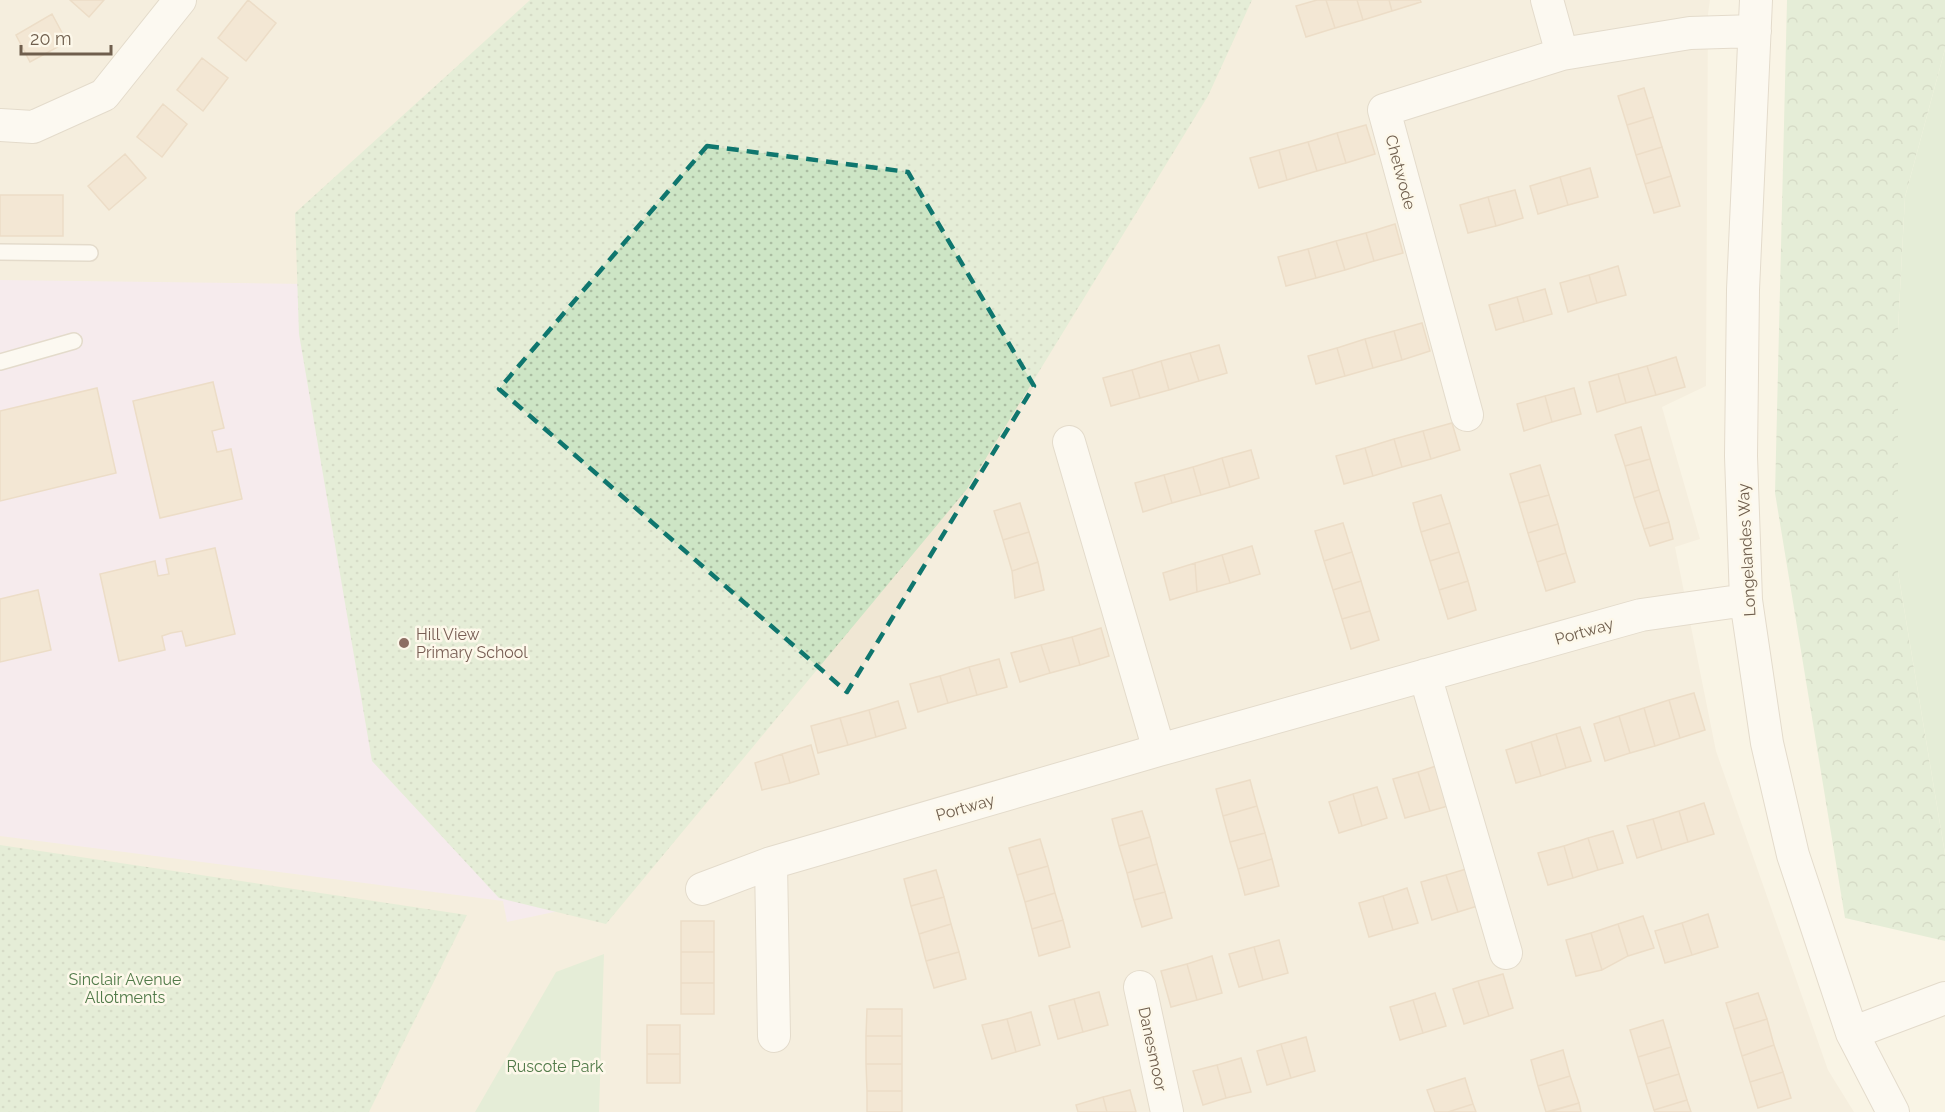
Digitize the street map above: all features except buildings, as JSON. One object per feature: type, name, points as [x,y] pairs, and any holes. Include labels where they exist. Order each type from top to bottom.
[{"type":"street","points":[[0,125],[33,127],[104,95],[180,0]]},
{"type":"street","points":[[1547,0],[1562,54]]},
{"type":"street","name":"Longelandes Way","points":[[1756,0],[1743,290],[1741,456],[1746,600],[1767,743],[1793,855],[1852,1033],[1884,1110]]},
{"type":"street","name":"Chetwode","points":[[1467,415],[1384,110],[1562,54],[1690,33],[1755,31]]},
{"type":"street","points":[[1069,442],[1159,750]]},
{"type":"street","name":"Portway","points":[[702,889],[771,863],[1159,750],[1641,615],[1746,600]]},
{"type":"street","points":[[1425,675],[1506,953]]},
{"type":"street","points":[[771,863],[774,1036]]},
{"type":"street","name":"Danesmoor","points":[[1140,987],[1167,1112]]},
{"type":"street","points":[[1852,1033],[1945,998]]},
{"type":"lane","points":[[0,252],[90,253]]},
{"type":"lane","points":[[0,362],[74,341]]},
{"type":"highlighted area","points":[[707,146],[908,172],[1034,386],[847,692],[499,389]]},
{"type":"shaded area","points":[[0,0],[1710,0],[1708,14],[1706,386],[1662,407],[1700,539],[1675,547],[1716,751],[1828,1070],[1854,1112],[0,1112]]},
{"type":"shaded area","name":"Hill View Primary School","points":[[0,280],[1065,294],[573,908],[507,922],[503,901],[0,836]]},
{"type":"green space","points":[[530,0],[1252,0],[1208,96],[967,489],[606,924],[499,898],[372,761],[299,334],[295,213]]},
{"type":"green space","points":[[1787,0],[1945,0],[1945,49],[1905,197],[1898,329],[1898,572],[1945,854],[1945,941],[1845,918],[1775,493]]},
{"type":"green space","points":[[1945,49],[1945,854],[1898,572],[1898,329],[1905,197]]},
{"type":"green space","name":"Sinclair Avenue Allotments","points":[[0,845],[467,915],[369,1112],[0,1112]]},
{"type":"green space","name":"Ruscote Park","points":[[604,954],[599,1112],[475,1112],[556,972]]},
{"type":"place","name":"Hill View Primary School","points":[[404,643]]}]
